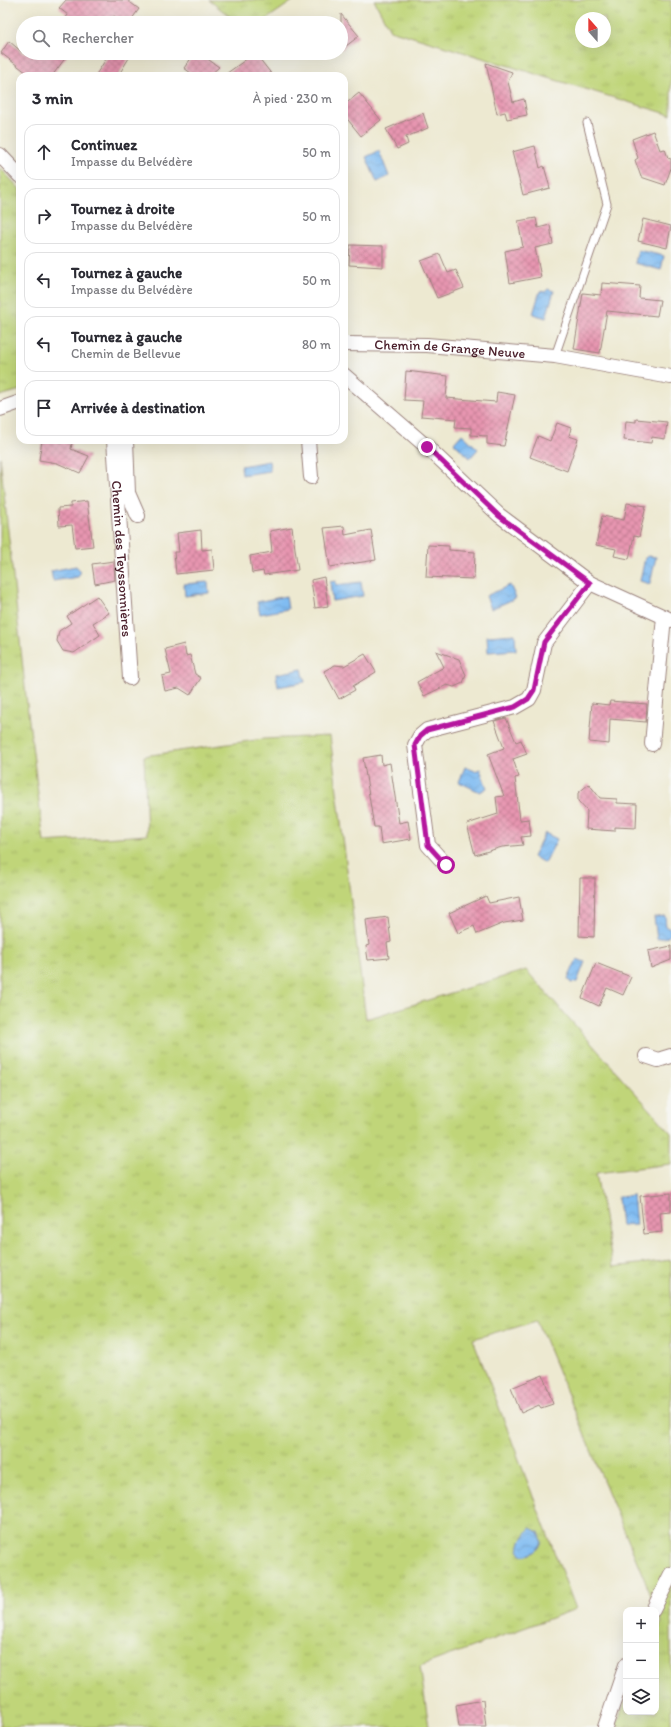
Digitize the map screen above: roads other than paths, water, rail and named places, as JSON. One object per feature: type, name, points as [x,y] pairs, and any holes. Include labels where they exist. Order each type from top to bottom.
[{"type":"street","points":[[0,155],[16,172]]},
{"type":"street","name":"Chemin de Grange Neuve","points":[[348,344],[427,345],[555,356],[671,377]]},
{"type":"street","points":[[348,378],[427,447],[499,516],[590,583],[668,618],[652,744]]},
{"type":"street","points":[[0,410],[16,404]]},
{"type":"street","name":"Chemin des Teyssonnières","points":[[114,444],[130,678]]},
{"type":"street","name":"Chemin des Teyssonnières","points":[[126,444],[128,493],[138,516]]},
{"type":"street","points":[[308,444],[311,477]]},
{"type":"street","points":[[446,865],[428,845],[415,745],[420,736],[427,730],[515,707],[528,699],[534,690],[544,642],[590,583]]},
{"type":"street","points":[[646,1056],[658,1060],[671,1056]]},
{"type":"street","points":[[654,1607],[671,1574]]},
{"type":"street","points":[[605,1727],[623,1674]]},
{"type":"lane","points":[[555,356],[606,204],[586,123]]},
{"type":"water","points":[[379,151],[389,176],[377,182],[366,157]]},
{"type":"water","points":[[638,250],[664,256],[661,270],[635,263]]},
{"type":"water","points":[[548,289],[554,291],[546,318],[533,314],[540,291],[545,292]]},
{"type":"water","points":[[462,434],[478,449],[470,458],[454,443]]},
{"type":"water","points":[[269,461],[270,471],[242,475],[241,466]]},
{"type":"water","points":[[648,556],[656,557],[650,584],[640,581],[645,558]]},
{"type":"water","points":[[76,566],[81,571],[78,577],[53,581],[51,571]]},
{"type":"water","points":[[336,581],[336,585],[361,582],[363,596],[332,601],[330,582]]},
{"type":"water","points":[[208,582],[209,593],[185,596],[184,584]]},
{"type":"water","points":[[510,585],[516,598],[491,609],[486,596]]},
{"type":"water","points":[[286,596],[288,609],[260,614],[257,602]]},
{"type":"water","points":[[515,634],[516,650],[488,652],[487,636]]},
{"type":"water","points":[[302,669],[305,682],[278,687],[276,674]]},
{"type":"water","points":[[465,767],[475,771],[480,769],[487,788],[480,792],[459,782]]},
{"type":"water","points":[[545,833],[557,839],[545,863],[533,857]]},
{"type":"water","points":[[665,916],[666,926],[670,929],[671,934],[668,937],[657,939],[654,917]]},
{"type":"water","points":[[577,959],[585,962],[577,982],[571,983],[568,979]]},
{"type":"water","points":[[633,1195],[636,1225],[621,1226],[618,1197]]},
{"type":"water","points":[[530,1528],[539,1532],[542,1541],[539,1548],[532,1554],[521,1555],[518,1550],[522,1539]]}]
